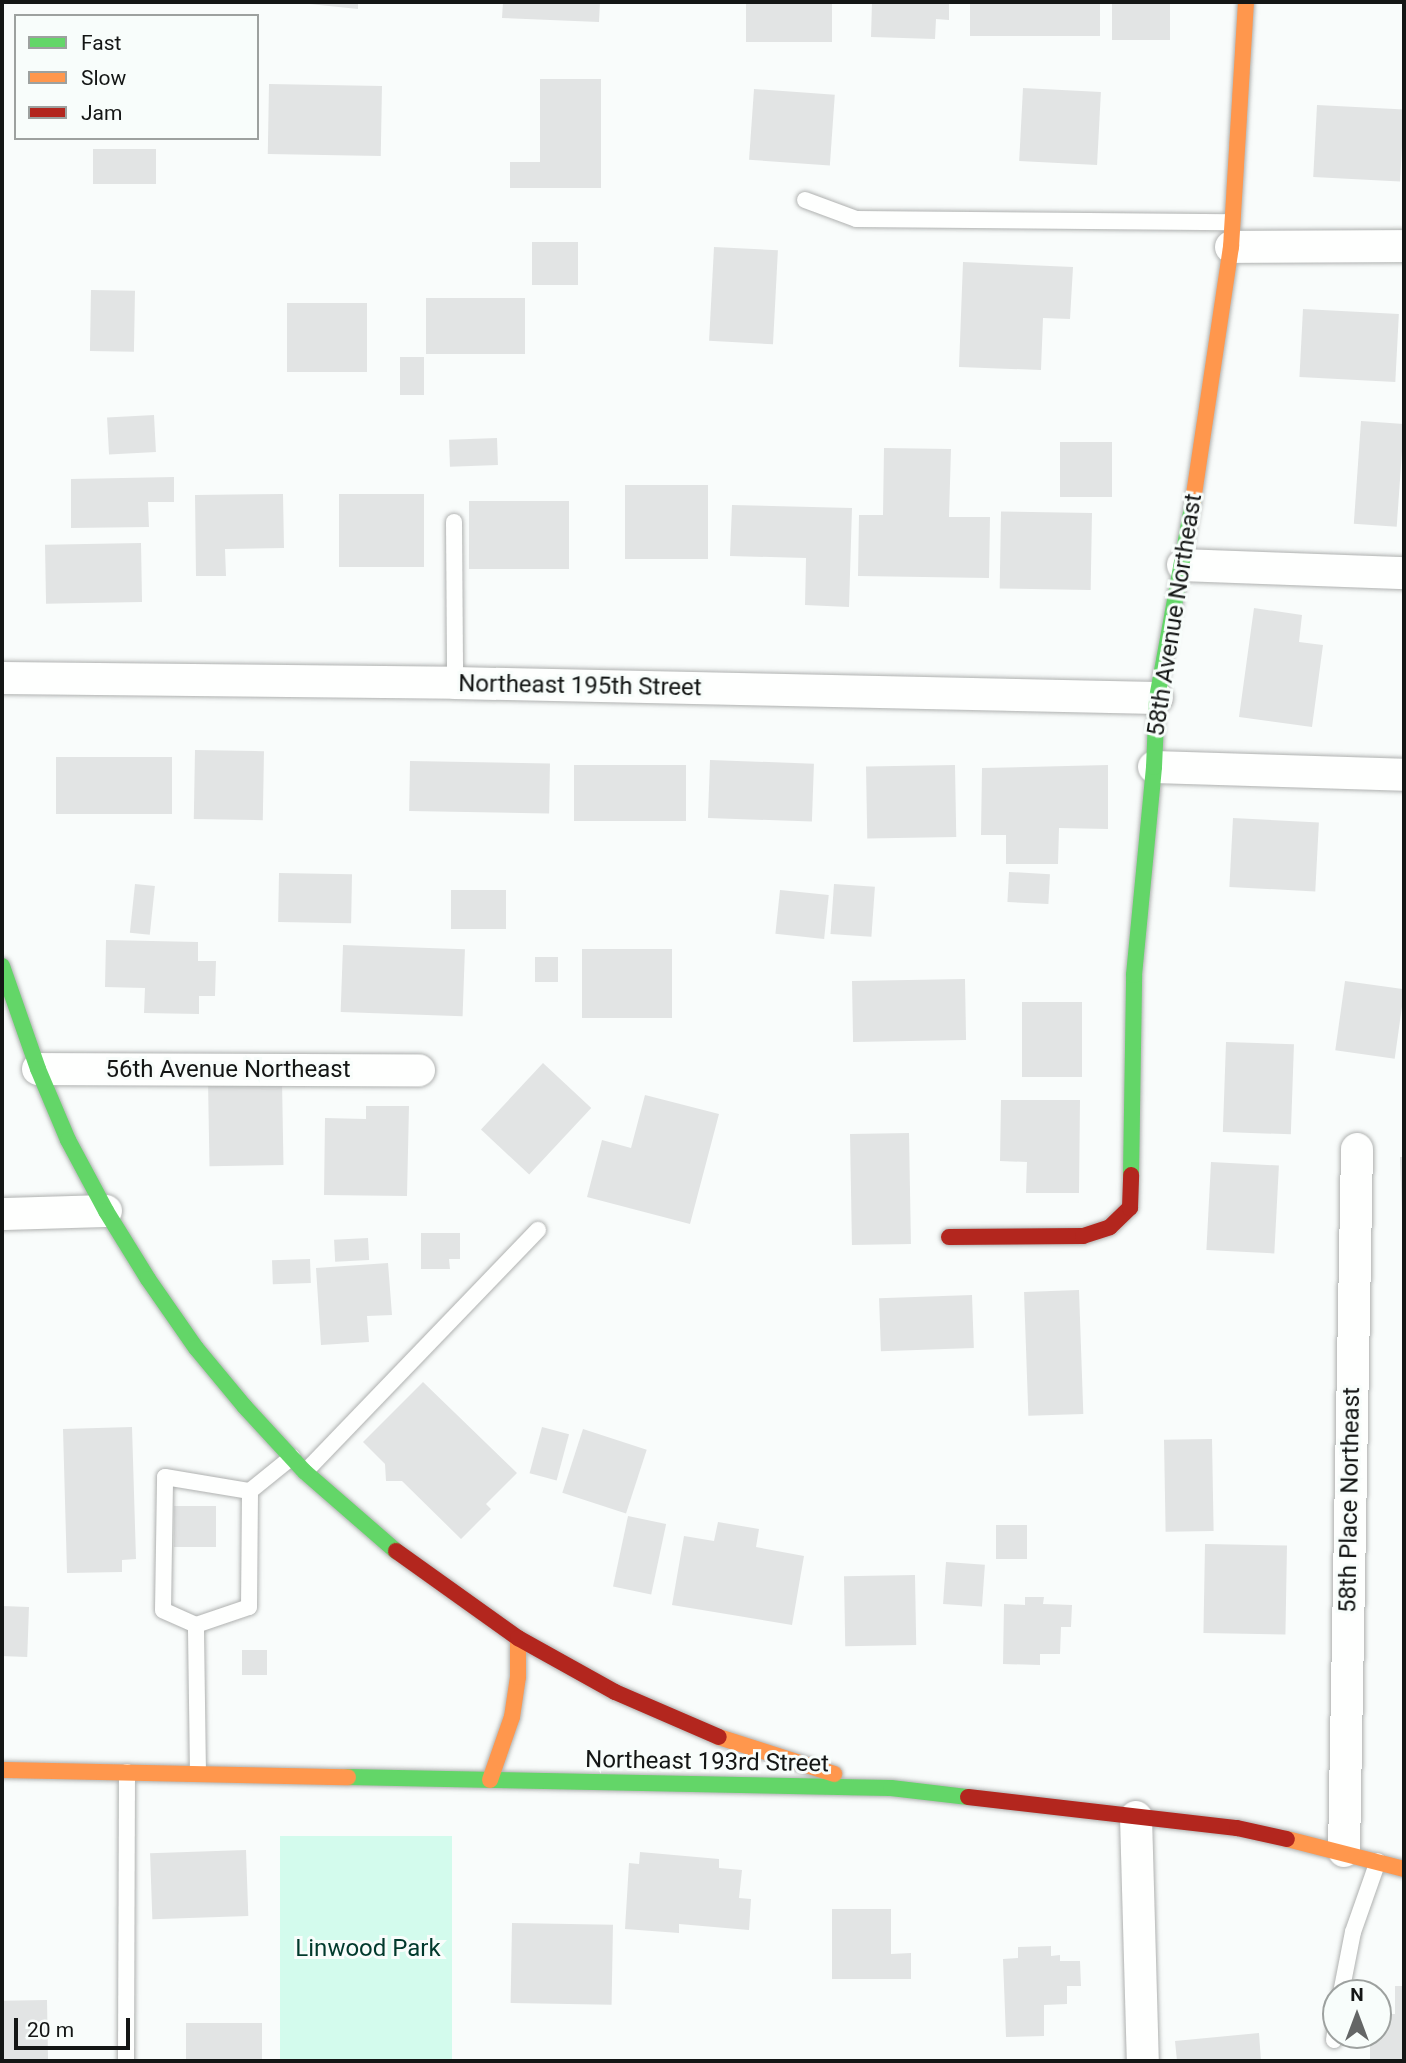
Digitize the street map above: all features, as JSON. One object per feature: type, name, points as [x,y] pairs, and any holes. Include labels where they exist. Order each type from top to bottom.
[{"type":"street","name":"58th Avenue Northeast","points":[[948,1237],[1083,1236],[1110,1227],[1130,1208],[1134,975],[1154,767],[1157,698],[1183,565],[1232,235],[1246,2]]},
{"type":"street","points":[[1232,235],[1404,246]]},
{"type":"street","points":[[1183,565],[1404,573]]},
{"type":"street","name":"Northeast 195th Street","points":[[2,678],[455,683],[1157,698]]},
{"type":"street","points":[[1154,767],[1404,775]]},
{"type":"street","points":[[2,967],[38,1069],[68,1140],[106,1211],[148,1279],[196,1348],[305,1472],[403,1558],[518,1638],[615,1692],[718,1737],[796,1764],[891,1788]]},
{"type":"street","name":"56th Avenue Northeast","points":[[38,1069],[419,1070]]},
{"type":"street","name":"58th Place Northeast","points":[[1343,1851],[1357,1149]]},
{"type":"street","points":[[2,1214],[106,1211]]},
{"type":"street","points":[[490,1780],[512,1717],[518,1677],[518,1638]]},
{"type":"street","name":"Northeast 193rd Street","points":[[2,1770],[891,1788],[1237,1828],[1343,1851],[1404,1869]]},
{"type":"street","points":[[1136,1817],[1143,2061]]},
{"type":"lane","points":[[805,200],[856,219],[1232,235]]},
{"type":"lane","points":[[454,522],[455,683]]},
{"type":"lane","points":[[305,1472],[538,1230]]},
{"type":"lane","points":[[250,1491],[249,1607],[196,1625],[163,1610],[165,1477],[250,1491],[292,1457]]},
{"type":"lane","points":[[196,1625],[198,1774]]},
{"type":"lane","points":[[126,2061],[127,1772]]},
{"type":"lane","points":[[1344,1979],[1353,1932],[1378,1861]]},
{"type":"green space","name":"Linwood Park","points":[[280,1836],[452,1836],[452,2061],[280,2061]]},
{"type":"building","points":[[290,2],[358,2],[358,9]]},
{"type":"building","points":[[503,2],[600,2],[599,22],[502,18]]},
{"type":"building","points":[[746,2],[832,2],[832,42],[746,42]]},
{"type":"building","points":[[872,2],[949,2],[949,20],[936,19],[935,39],[871,37]]},
{"type":"building","points":[[970,2],[1100,2],[1100,36],[970,36]]},
{"type":"building","points":[[1112,2],[1170,2],[1170,40],[1112,40]]},
{"type":"building","points":[[540,79],[601,79],[601,188],[510,188],[510,162],[540,162]]},
{"type":"building","points":[[269,84],[382,86],[381,156],[268,154]]},
{"type":"building","points":[[1023,88],[1101,92],[1097,165],[1019,161]]},
{"type":"building","points":[[754,89],[835,95],[830,165],[749,160]]},
{"type":"building","points":[[1317,105],[1404,110],[1400,181],[1313,177]]},
{"type":"building","points":[[93,149],[156,149],[156,184],[93,184]]},
{"type":"building","points":[[532,242],[578,242],[578,285],[532,285]]},
{"type":"building","points":[[714,247],[778,250],[773,344],[709,341]]},
{"type":"building","points":[[963,262],[1073,267],[1070,319],[1043,318],[1041,370],[959,367]]},
{"type":"building","points":[[91,290],[135,291],[134,352],[90,351]]},
{"type":"building","points":[[426,298],[525,298],[525,354],[426,354]]},
{"type":"building","points":[[287,303],[367,303],[367,372],[287,372]]},
{"type":"building","points":[[1303,309],[1399,314],[1395,382],[1299,377]]},
{"type":"building","points":[[400,357],[424,357],[424,395],[400,395]]},
{"type":"building","points":[[154,415],[156,452],[109,454],[107,417]]},
{"type":"building","points":[[1361,421],[1404,424],[1397,527],[1354,524]]},
{"type":"building","points":[[497,438],[498,465],[450,467],[449,440]]},
{"type":"building","points":[[1060,442],[1112,442],[1112,497],[1060,497]]},
{"type":"building","points":[[884,448],[951,449],[949,517],[990,517],[989,578],[858,576],[859,515],[883,515]]},
{"type":"building","points":[[174,477],[174,502],[148,502],[149,527],[71,528],[71,479]]},
{"type":"building","points":[[625,485],[708,485],[708,559],[625,559]]},
{"type":"building","points":[[283,494],[284,548],[225,549],[226,576],[196,576],[195,495]]},
{"type":"building","points":[[339,494],[424,494],[424,567],[339,567]]},
{"type":"building","points":[[469,501],[569,501],[569,569],[469,569]]},
{"type":"building","points":[[732,505],[852,508],[849,607],[805,605],[806,558],[730,556]]},
{"type":"building","points":[[1001,511],[1092,513],[1091,590],[1000,588]]},
{"type":"building","points":[[141,543],[142,602],[46,604],[45,545]]},
{"type":"building","points":[[1254,608],[1302,615],[1299,642],[1323,645],[1312,727],[1239,717]]},
{"type":"building","points":[[195,750],[264,751],[263,820],[194,819]]},
{"type":"building","points":[[56,757],[172,757],[172,814],[56,814]]},
{"type":"building","points":[[710,760],[814,764],[812,822],[708,818]]},
{"type":"building","points":[[410,761],[550,763],[549,813],[409,811]]},
{"type":"building","points":[[574,765],[686,765],[686,821],[574,821]]},
{"type":"building","points":[[955,765],[956,837],[867,839],[866,767]]},
{"type":"building","points":[[1108,765],[1108,829],[1059,828],[1058,864],[1006,864],[1006,835],[981,835],[982,768]]},
{"type":"building","points":[[1233,818],[1319,823],[1315,891],[1229,887]]},
{"type":"building","points":[[1009,872],[1050,874],[1048,904],[1007,902]]},
{"type":"building","points":[[279,873],[352,874],[351,923],[278,922]]},
{"type":"building","points":[[135,884],[155,886],[150,935],[130,933]]},
{"type":"building","points":[[834,884],[875,887],[871,937],[831,934]]},
{"type":"building","points":[[451,890],[506,890],[506,929],[451,929]]},
{"type":"building","points":[[780,890],[829,895],[824,939],[775,934]]},
{"type":"building","points":[[106,940],[198,942],[198,961],[216,961],[215,996],[199,996],[199,1014],[144,1013],[145,988],[105,987]]},
{"type":"building","points":[[343,945],[465,949],[463,1016],[341,1012]]},
{"type":"building","points":[[582,949],[672,949],[672,1018],[582,1018]]},
{"type":"building","points":[[535,957],[558,957],[558,982],[535,982]]},
{"type":"building","points":[[965,979],[966,1040],[853,1042],[852,981]]},
{"type":"building","points":[[1345,981],[1404,989],[1395,1059],[1335,1050]]},
{"type":"building","points":[[1022,1002],[1082,1002],[1082,1077],[1022,1077]]},
{"type":"building","points":[[1226,1042],[1294,1044],[1291,1134],[1223,1132]]},
{"type":"building","points":[[543,1063],[591,1108],[529,1175],[481,1130]]},
{"type":"building","points":[[282,1080],[283,1165],[209,1166],[208,1081]]},
{"type":"building","points":[[645,1095],[719,1114],[690,1224],[587,1197],[602,1140],[631,1148]]},
{"type":"building","points":[[1001,1100],[1080,1100],[1079,1193],[1026,1193],[1027,1162],[1000,1161]]},
{"type":"building","points":[[366,1106],[409,1106],[407,1196],[324,1195],[325,1118],[366,1119]]},
{"type":"building","points":[[909,1133],[911,1244],[852,1245],[850,1134]]},
{"type":"building","points":[[1400,1157],[1404,1157],[1404,1212],[1402,1212]]},
{"type":"building","points":[[1211,1162],[1279,1166],[1274,1253],[1206,1250]]},
{"type":"building","points":[[421,1233],[460,1233],[460,1259],[449,1259],[450,1269],[421,1269]]},
{"type":"building","points":[[368,1238],[369,1260],[335,1262],[334,1240]]},
{"type":"building","points":[[310,1259],[311,1283],[273,1284],[272,1260]]},
{"type":"building","points":[[388,1263],[392,1315],[367,1316],[369,1342],[321,1345],[316,1268]]},
{"type":"building","points":[[1079,1290],[1083,1414],[1028,1416],[1024,1292]]},
{"type":"building","points":[[972,1295],[974,1348],[881,1351],[879,1298]]},
{"type":"building","points":[[423,1382],[517,1473],[486,1504],[491,1509],[461,1539],[402,1481],[386,1481],[385,1464],[363,1442]]},
{"type":"building","points":[[132,1427],[136,1559],[122,1560],[122,1572],[67,1573],[63,1429]]},
{"type":"building","points":[[542,1427],[569,1434],[557,1481],[530,1473]]},
{"type":"building","points":[[583,1429],[647,1450],[626,1513],[562,1493]]},
{"type":"building","points":[[1212,1439],[1214,1531],[1166,1532],[1164,1440]]},
{"type":"building","points":[[174,1506],[216,1506],[216,1547],[174,1547]]},
{"type":"building","points":[[628,1516],[666,1524],[651,1595],[613,1586]]},
{"type":"building","points":[[718,1522],[759,1529],[756,1547],[804,1556],[792,1625],[672,1605],[684,1536],[714,1541]]},
{"type":"building","points":[[996,1525],[1027,1525],[1027,1559],[996,1559]]},
{"type":"building","points":[[1205,1544],[1287,1545],[1285,1634],[1203,1633]]},
{"type":"building","points":[[946,1562],[985,1565],[982,1607],[943,1604]]},
{"type":"building","points":[[915,1575],[916,1645],[845,1646],[844,1576]]},
{"type":"building","points":[[1025,1597],[1044,1597],[1043,1604],[1072,1605],[1071,1627],[1061,1627],[1060,1654],[1040,1654],[1040,1665],[1003,1664],[1004,1604],[1025,1605]]},
{"type":"building","points":[[2,1606],[29,1607],[27,1657],[2,1656]]},
{"type":"building","points":[[242,1650],[267,1650],[267,1675],[242,1675]]},
{"type":"building","points":[[246,1850],[248,1916],[152,1919],[150,1853]]},
{"type":"building","points":[[640,1852],[719,1859],[719,1868],[742,1870],[739,1898],[751,1899],[749,1930],[679,1924],[679,1933],[625,1929],[629,1863],[639,1864]]},
{"type":"building","points":[[832,1909],[891,1909],[891,1954],[911,1953],[911,1979],[832,1979]]},
{"type":"building","points":[[512,1923],[613,1925],[612,2005],[511,2003]]},
{"type":"building","points":[[1051,1946],[1051,1956],[1060,1955],[1060,1961],[1080,1961],[1081,1986],[1067,1986],[1067,2004],[1044,2005],[1044,2036],[1006,2037],[1003,1959],[1018,1958],[1018,1947]]},
{"type":"building","points":[[1395,1986],[1404,1986],[1404,2061],[1370,2061],[1370,2049],[1392,2049],[1392,2014],[1395,2014]]},
{"type":"building","points":[[47,2000],[48,2061],[3,2061],[2,2001]]},
{"type":"building","points":[[186,2023],[262,2023],[262,2061],[186,2061]]},
{"type":"building","points":[[1259,2033],[1261,2061],[1177,2061],[1175,2041]]},
{"type":"traffic: fast","points":[[1131,1175],[1134,975],[1154,767],[1157,698],[1193,501]]},
{"type":"traffic: fast","points":[[2,966],[38,1069],[68,1140],[106,1211],[148,1279],[196,1348],[245,1407],[305,1472],[396,1551]]},
{"type":"traffic: fast","points":[[348,1777],[891,1788],[968,1797]]},
{"type":"traffic: slow","points":[[1193,501],[1231,247],[1246,2]]},
{"type":"traffic: slow","points":[[490,1780],[512,1717],[518,1677],[518,1638]]},
{"type":"traffic: slow","points":[[719,1737],[834,1774]]},
{"type":"traffic: slow","points":[[2,1770],[348,1777]]},
{"type":"traffic: slow","points":[[1287,1839],[1404,1869]]},
{"type":"traffic: jam","points":[[949,1237],[1083,1236],[1110,1227],[1130,1208],[1131,1175]]},
{"type":"traffic: jam","points":[[396,1551],[518,1638],[615,1692],[719,1737]]},
{"type":"traffic: jam","points":[[968,1797],[1237,1828],[1287,1839]]}]
